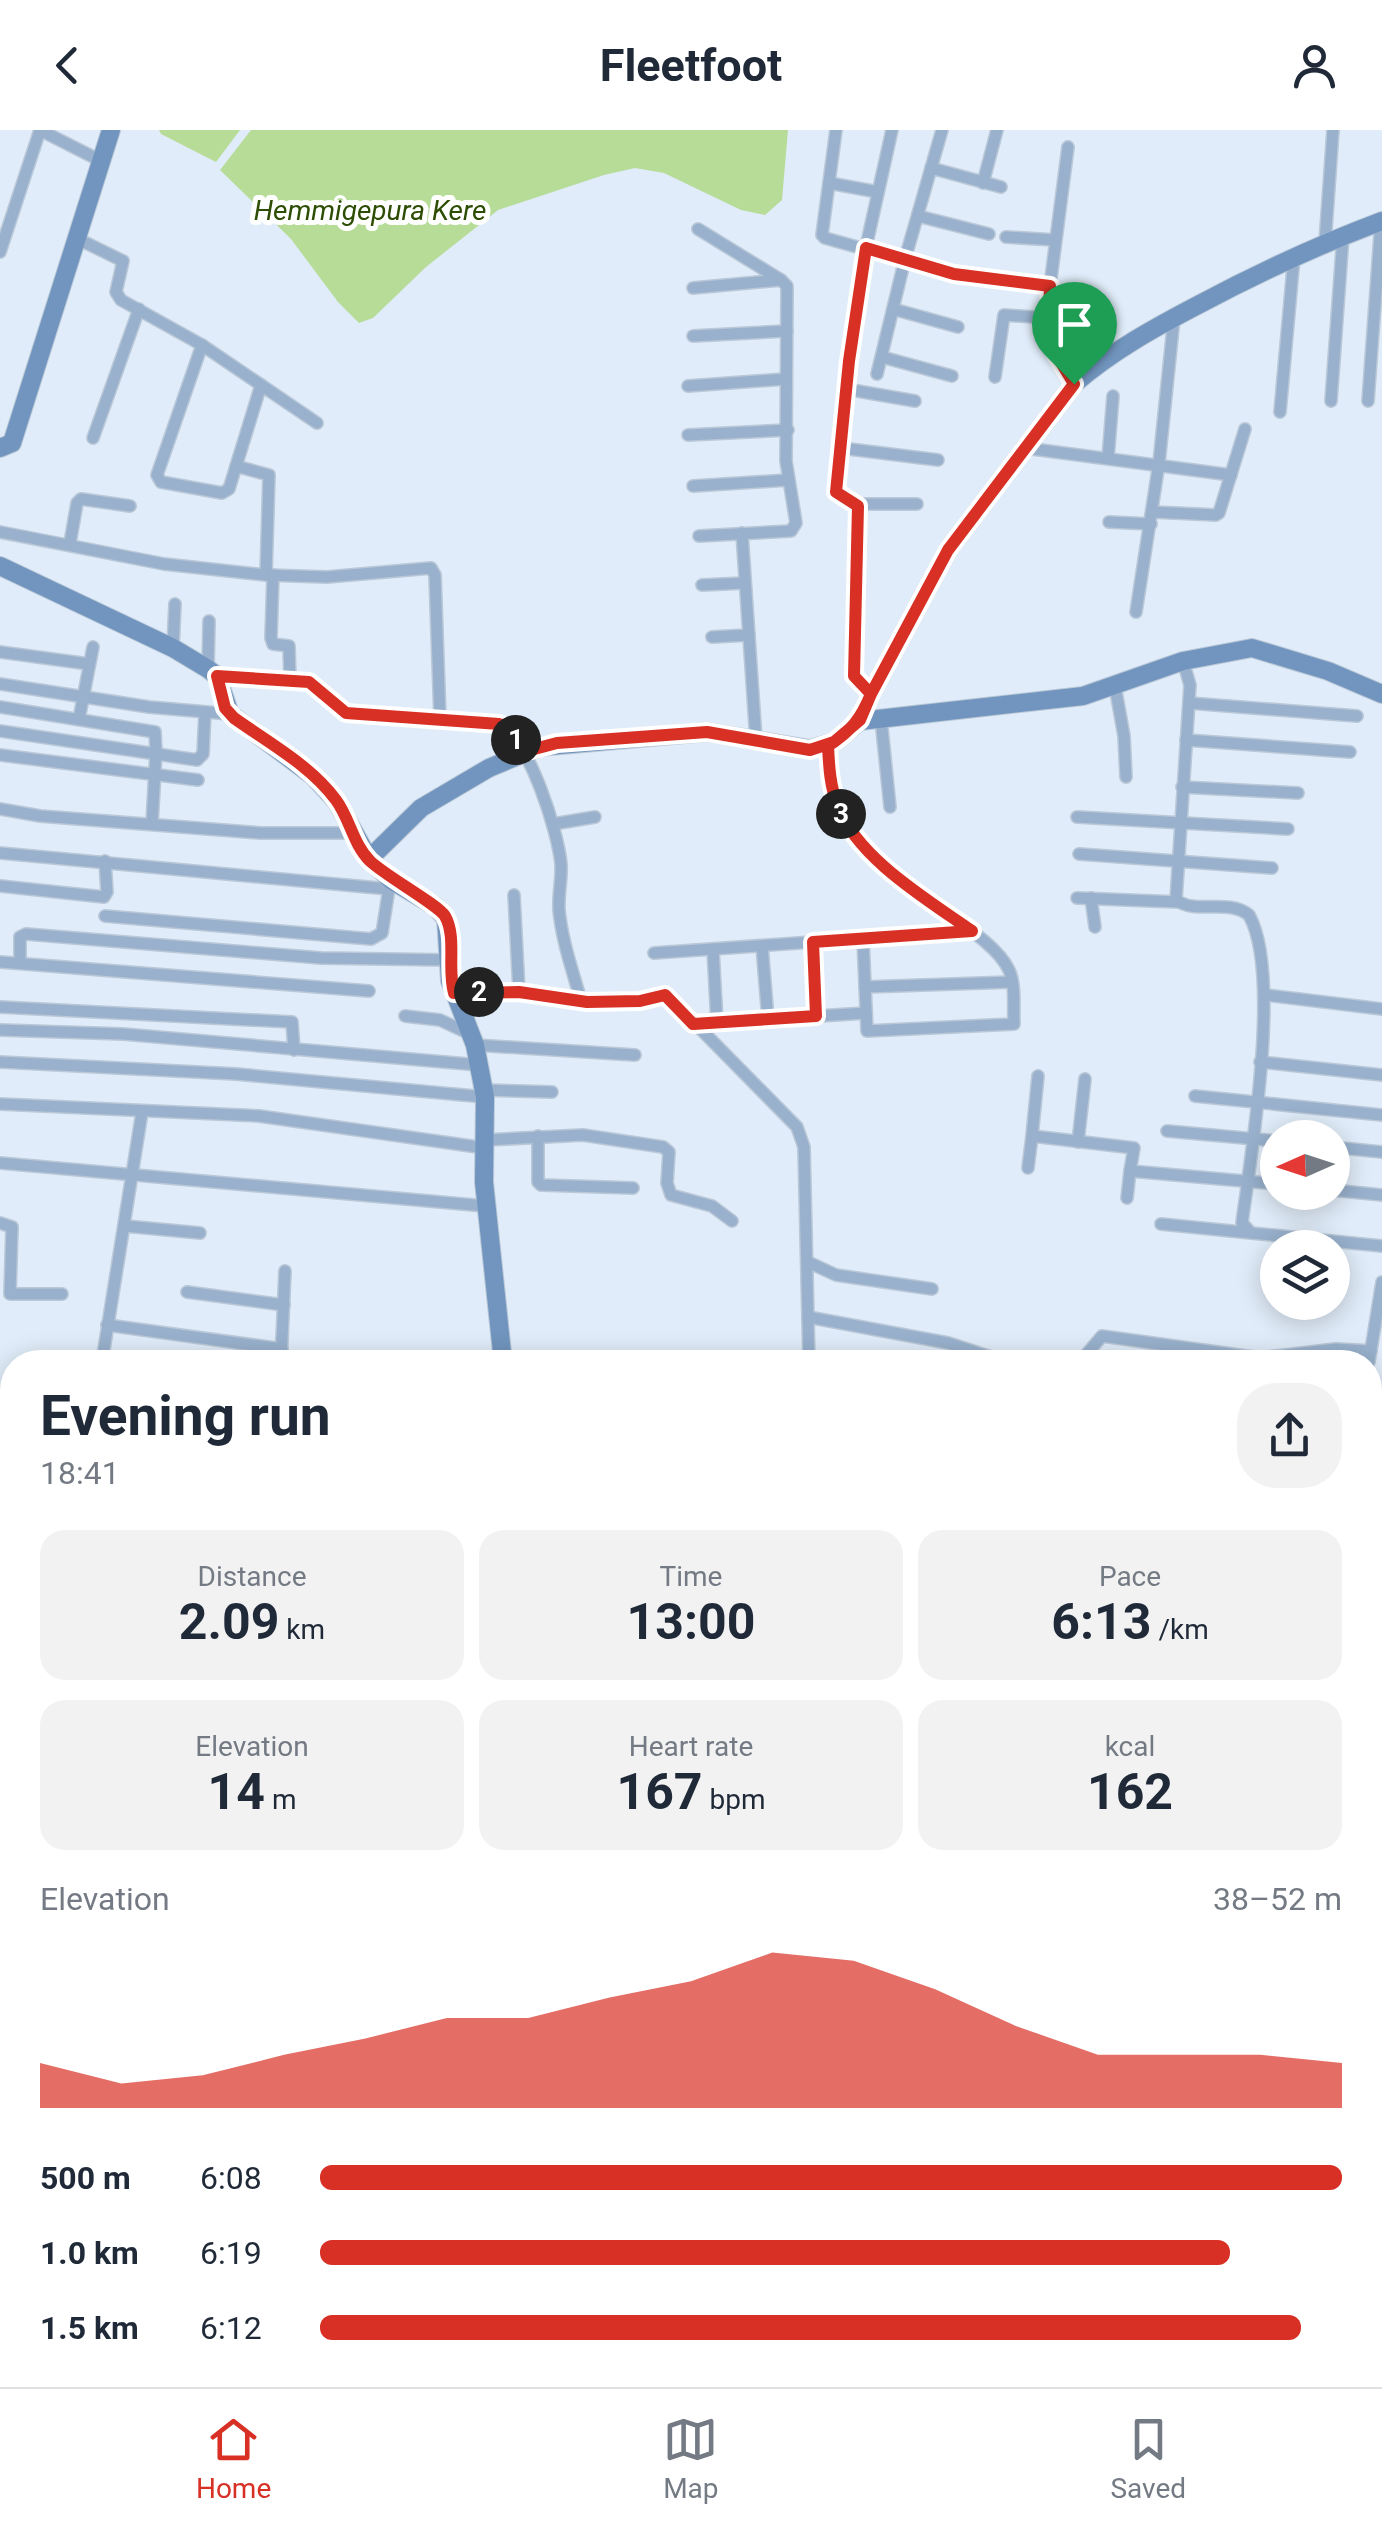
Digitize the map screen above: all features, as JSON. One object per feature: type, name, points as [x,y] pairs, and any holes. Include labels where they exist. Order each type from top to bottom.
[{"type":"street","points":[[0,252],[38,133],[44,130],[101,161]]},
{"type":"street","points":[[75,147],[78,130]]},
{"type":"street","points":[[0,448],[12,444],[111,130]]},
{"type":"street","points":[[836,130],[823,236],[963,276],[1050,286]]},
{"type":"street","points":[[892,130],[866,248],[836,492],[857,504],[917,504]]},
{"type":"street","points":[[877,374],[942,130]]},
{"type":"street","points":[[983,182],[997,130]]},
{"type":"street","points":[[1325,243],[1333,130]]},
{"type":"street","points":[[1068,148],[1049,318],[1051,350],[1074,384]]},
{"type":"street","points":[[931,168],[1001,188]]},
{"type":"street","points":[[829,183],[878,192]]},
{"type":"street","points":[[918,216],[989,234]]},
{"type":"street","points":[[369,860],[421,808],[523,752],[557,743],[707,732],[810,750],[828,746],[860,720],[943,558],[1074,384],[1116,351],[1174,318],[1294,256],[1382,221],[1368,402]]},
{"type":"street","points":[[698,229],[780,280],[788,291],[788,480],[796,528],[699,536]]},
{"type":"street","points":[[1332,402],[1343,236]]},
{"type":"street","points":[[1006,237],[1056,240]]},
{"type":"street","points":[[76,238],[120,258],[123,267],[117,296],[202,345],[318,423]]},
{"type":"street","points":[[1280,412],[1294,256]]},
{"type":"street","points":[[693,288],[780,280]]},
{"type":"street","points":[[93,438],[139,308]]},
{"type":"street","points":[[893,309],[958,328]]},
{"type":"street","points":[[995,378],[1004,315],[1049,318]]},
{"type":"street","points":[[1136,612],[1160,463],[1174,318]]},
{"type":"street","points":[[693,336],[787,332]]},
{"type":"street","points":[[202,345],[157,480],[226,492],[261,385]]},
{"type":"street","points":[[882,357],[952,376]]},
{"type":"street","points":[[688,386],[785,378]]},
{"type":"street","points":[[846,389],[915,401]]},
{"type":"street","points":[[1108,458],[1113,396]]},
{"type":"street","points":[[1109,522],[1216,515],[1246,429]]},
{"type":"street","points":[[688,434],[788,430]]},
{"type":"street","points":[[840,448],[938,460]]},
{"type":"street","points":[[1025,448],[1231,474]]},
{"type":"street","points":[[236,466],[269,475],[271,638],[273,644],[289,646],[290,680]]},
{"type":"street","points":[[693,486],[788,480]]},
{"type":"street","points":[[70,543],[77,503],[82,499],[130,506]]},
{"type":"street","points":[[857,504],[854,676],[871,694]]},
{"type":"street","points":[[0,532],[164,564],[270,575],[326,577],[433,568],[440,719]]},
{"type":"street","points":[[742,534],[756,740]]},
{"type":"street","points":[[0,566],[173,648],[213,672],[312,683],[342,712],[504,726],[523,752],[553,824],[561,865],[560,914],[580,1002]]},
{"type":"street","points":[[702,585],[745,582]]},
{"type":"street","points":[[173,648],[175,604]]},
{"type":"street","points":[[209,621],[213,672],[230,714],[313,776],[338,802],[369,860],[390,884],[441,912],[448,925],[454,993],[473,1040],[484,1094],[486,1206],[503,1350]]},
{"type":"street","points":[[712,637],[749,635]]},
{"type":"street","points":[[78,720],[94,647]]},
{"type":"street","points":[[860,720],[1054,701],[1115,686],[1183,661],[1252,648],[1328,671],[1382,694]]},
{"type":"street","points":[[0,652],[89,664]]},
{"type":"street","points":[[1178,902],[1175,896],[1179,822],[1190,681],[1183,661]]},
{"type":"street","points":[[0,684],[230,714]]},
{"type":"street","points":[[1115,686],[1126,776]]},
{"type":"street","points":[[96,722],[100,700]]},
{"type":"street","points":[[1189,704],[1357,716]]},
{"type":"street","points":[[0,707],[152,730],[156,734],[152,824]]},
{"type":"street","points":[[0,731],[200,759],[205,712]]},
{"type":"street","points":[[881,718],[890,807]]},
{"type":"street","points":[[1186,740],[1350,752]]},
{"type":"street","points":[[828,746],[834,795],[853,834],[910,888],[972,931],[1004,963],[1012,982],[1014,1024],[866,1032],[863,938]]},
{"type":"street","points":[[0,755],[198,780]]},
{"type":"street","points":[[1182,787],[1298,793]]},
{"type":"street","points":[[0,809],[40,816],[261,834],[353,833]]},
{"type":"street","points":[[553,824],[595,816]]},
{"type":"street","points":[[1077,817],[1288,829]]},
{"type":"street","points":[[0,853],[390,884]]},
{"type":"street","points":[[1079,854],[1272,868]]},
{"type":"street","points":[[0,886],[104,896],[105,862]]},
{"type":"street","points":[[105,916],[371,939],[382,933],[390,884]]},
{"type":"street","points":[[514,895],[519,992]]},
{"type":"street","points":[[1095,927],[1084,898],[1178,902],[1236,908],[1250,915],[1266,995],[1242,1224],[1251,1232]]},
{"type":"street","points":[[654,954],[972,931]]},
{"type":"street","points":[[20,963],[20,937],[26,934],[321,958],[449,960]]},
{"type":"street","points":[[813,942],[816,1016]]},
{"type":"street","points":[[762,946],[768,1020]]},
{"type":"street","points":[[713,950],[717,1023]]},
{"type":"street","points":[[0,962],[369,990]]},
{"type":"street","points":[[865,987],[1012,982]]},
{"type":"street","points":[[454,993],[519,992],[580,1002],[640,1001],[666,995],[796,1127],[804,1147],[808,1350]]},
{"type":"street","points":[[1266,995],[1382,1009]]},
{"type":"street","points":[[0,1007],[292,1022],[294,1050]]},
{"type":"street","points":[[693,1024],[866,1012]]},
{"type":"street","points":[[405,1016],[436,1019],[473,1040],[635,1055]]},
{"type":"street","points":[[0,1030],[123,1034],[479,1065]]},
{"type":"street","points":[[0,1062],[216,1073],[484,1094],[552,1092]]},
{"type":"street","points":[[1260,1062],[1382,1075]]},
{"type":"street","points":[[1028,1168],[1038,1076]]},
{"type":"street","points":[[1078,1142],[1085,1079]]},
{"type":"street","points":[[1195,1096],[1382,1115]]},
{"type":"street","points":[[0,1104],[259,1116],[485,1144],[583,1134],[663,1147],[668,1152],[667,1183],[671,1195],[712,1206],[732,1221]]},
{"type":"street","points":[[104,1350],[142,1112]]},
{"type":"street","points":[[1167,1130],[1260,1139]]},
{"type":"street","points":[[538,1136],[541,1185],[633,1188]]},
{"type":"street","points":[[1032,1136],[1134,1148],[1126,1198]]},
{"type":"street","points":[[1350,1149],[1382,1152]]},
{"type":"street","points":[[0,1163],[486,1206]]},
{"type":"street","points":[[1130,1171],[1260,1182]]},
{"type":"street","points":[[1350,1192],[1382,1195]]},
{"type":"street","points":[[0,1223],[12,1227],[6,1272],[10,1294],[62,1294]]},
{"type":"street","points":[[1161,1224],[1382,1246]]},
{"type":"street","points":[[125,1226],[200,1234]]},
{"type":"street","points":[[808,1262],[836,1276],[932,1288]]},
{"type":"street","points":[[282,1350],[285,1270]]},
{"type":"street","points":[[1371,1350],[1382,1282]]},
{"type":"street","points":[[187,1292],[284,1305]]},
{"type":"street","points":[[808,1317],[967,1350]]},
{"type":"street","points":[[107,1325],[248,1350]]},
{"type":"street","points":[[1090,1350],[1102,1336],[1203,1350]]},
{"type":"water","name":"Hemmigepura Kere","points":[[159,130],[240,130],[216,162]]},
{"type":"water","name":"Hemmigepura Kere","points":[[251,130],[788,130],[782,200],[765,215],[741,210],[664,173],[635,168],[604,175],[498,210],[426,267],[373,318],[359,323],[338,302],[291,239],[220,170]]},
{"type":"route","points":[[1074,384],[948,550],[860,720],[828,746],[810,750],[707,732],[557,743],[523,752],[508,728],[499,724],[346,713],[309,682],[217,676],[225,708],[304,767],[338,802],[369,860],[446,918],[454,993],[519,992],[587,1002],[640,1001],[665,995],[693,1024],[816,1016],[813,942],[972,931],[910,888],[861,844],[843,819],[831,784],[828,746],[849,732],[860,720],[871,694],[854,676],[858,506],[836,492],[849,361],[866,248],[954,274],[1050,286],[1048,341],[1074,384]]}]
